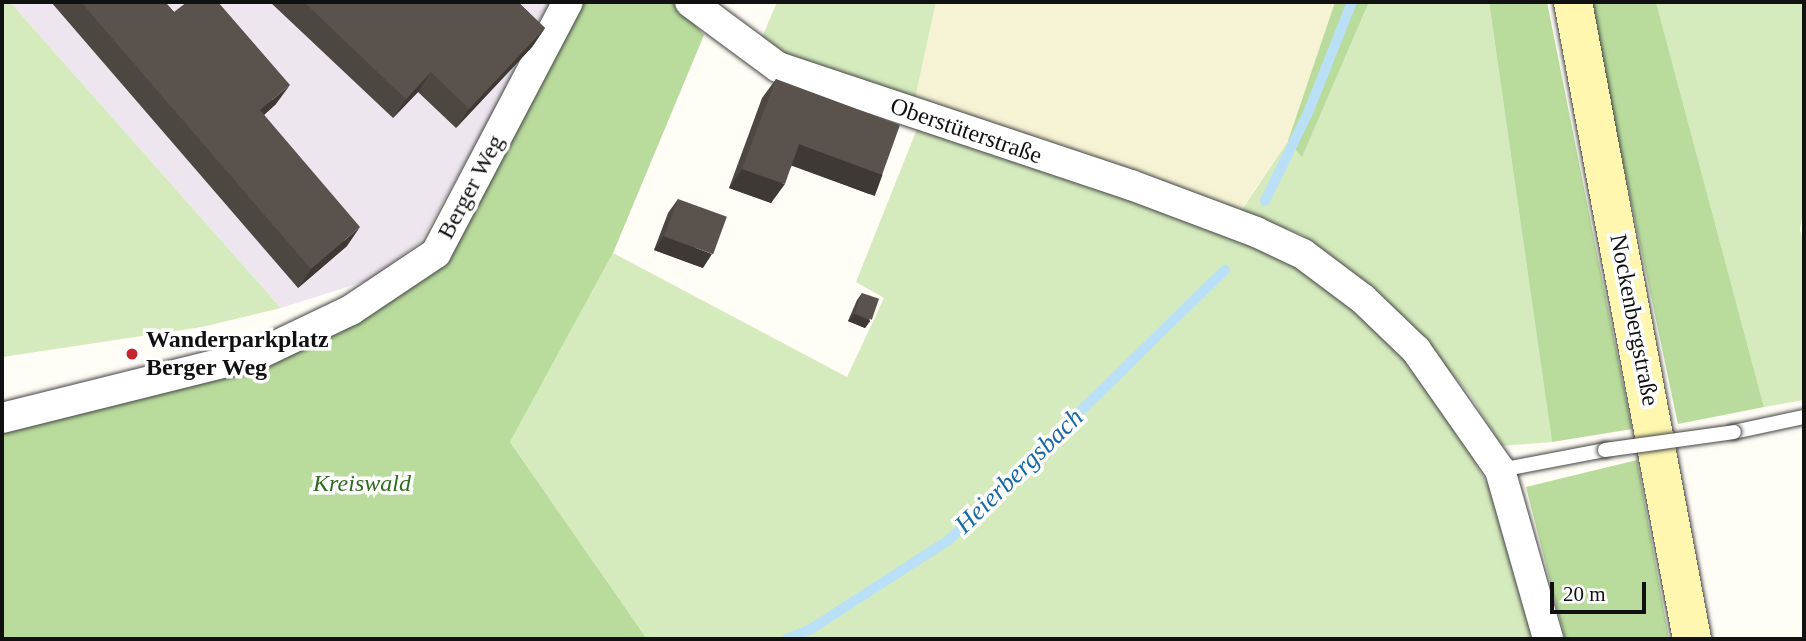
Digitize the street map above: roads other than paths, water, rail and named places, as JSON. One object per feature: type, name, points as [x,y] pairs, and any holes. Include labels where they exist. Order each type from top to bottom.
[{"type":"main road","name":"Nockenbergstraße","points":[[1573,2],[1692,639]]},
{"type":"street","name":"Berger Weg","points":[[2,418],[259,355],[351,310],[436,253],[568,2]]},
{"type":"street","name":"Oberstüterstraße","points":[[690,2],[778,67],[1131,185],[1256,232],[1303,254],[1333,276],[1416,350],[1500,470]]},
{"type":"street","points":[[1500,470],[1548,639]]},
{"type":"lane","points":[[1500,470],[1605,450],[1734,432],[1804,417]]},
{"type":"waterway","name":"Heierbergsbach","points":[[1265,201],[1308,113],[1352,2]]},
{"type":"waterway","name":"Heierbergsbach","points":[[787,639],[811,629],[950,539],[1225,270]]},
{"type":"place","name":"Wanderparkplatz Berger Weg","points":[[132,354]]},
{"type":"park label","name":"Kreiswald","points":[[362,484]]}]
